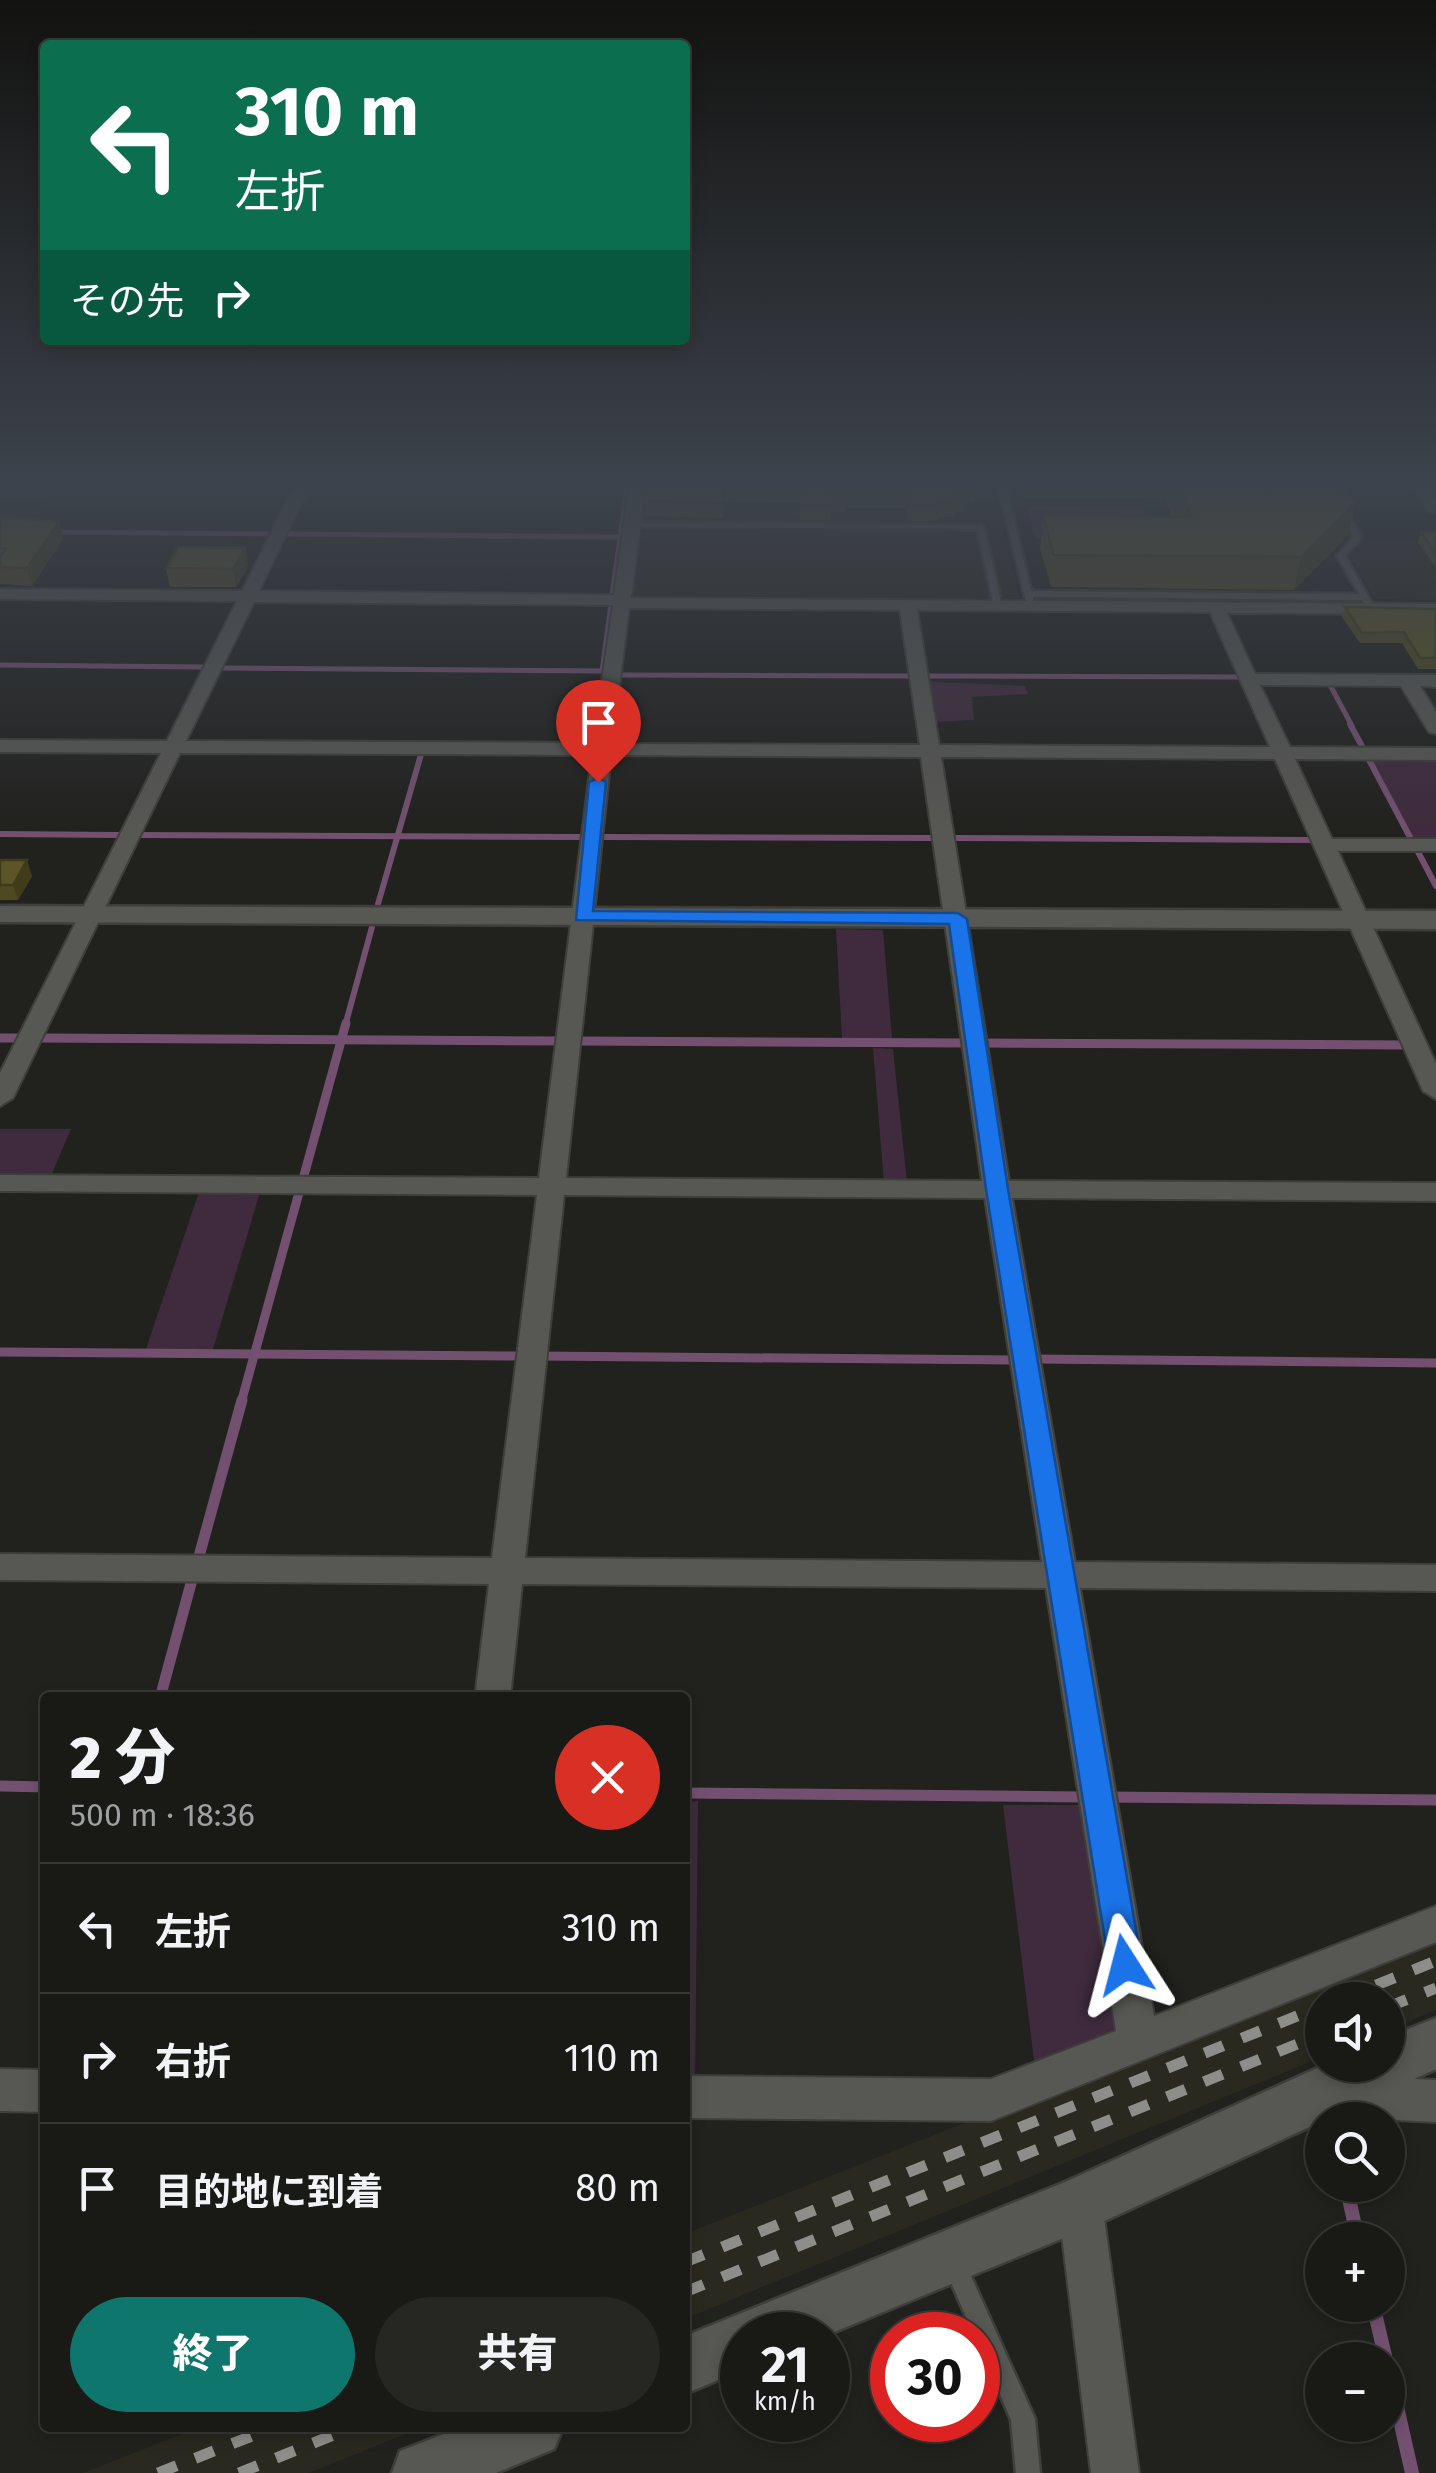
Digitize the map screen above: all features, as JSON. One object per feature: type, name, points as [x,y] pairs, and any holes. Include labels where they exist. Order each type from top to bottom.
[{"type":"street","points":[[0,1098],[243,602]]},
{"type":"street","points":[[493,1692],[622,602]]},
{"type":"street","points":[[661,602],[998,606],[1017,602]]},
{"type":"street","points":[[1093,602],[1216,607],[1368,603],[1436,609]]},
{"type":"street","points":[[908,605],[997,1189],[1138,2042]]},
{"type":"street","points":[[1216,607],[1436,1091]]},
{"type":"street","points":[[1248,679],[1436,681]]},
{"type":"street","points":[[1407,680],[1435,723]]},
{"type":"street","points":[[0,746],[1436,754]]},
{"type":"street","points":[[1324,845],[1436,846]]},
{"type":"street","points":[[0,914],[1436,920]]},
{"type":"street","points":[[0,1183],[1436,1192]]},
{"type":"street","points":[[0,1568],[1436,1578]]},
{"type":"street","points":[[690,2097],[992,2100],[1436,1924]]},
{"type":"street","points":[[1405,2056],[1436,2043]]},
{"type":"street","points":[[814,2312],[1080,2202],[1342,2082]]},
{"type":"street","points":[[0,2090],[40,2091]]},
{"type":"street","points":[[1311,2095],[1436,2101]]},
{"type":"street","points":[[1080,2202],[1115,2473]]},
{"type":"street","points":[[690,2363],[720,2350]]},
{"type":"street","points":[[422,2473],[523,2432]]},
{"type":"lane","points":[[1301,602],[1368,603]]},
{"type":"lane","points":[[950,2256],[1023,2419],[1028,2473]]},
{"type":"shaded area","points":[[813,602],[1021,602],[1021,604]]},
{"type":"shaded area","points":[[923,681],[1025,686],[1028,694],[972,697],[974,720],[930,722]]},
{"type":"shaded area","points":[[1370,756],[1436,756],[1436,839],[1414,839]]},
{"type":"shaded area","points":[[836,929],[883,930],[892,1038],[842,1038]]},
{"type":"shaded area","points":[[873,1048],[893,1049],[907,1183],[884,1183]]},
{"type":"shaded area","points":[[0,1129],[71,1129],[50,1178],[0,1178]]},
{"type":"shaded area","points":[[200,1189],[261,1189],[213,1349],[146,1349]]},
{"type":"shaded area","points":[[698,1801],[695,2085],[690,2085],[690,1802]]},
{"type":"shaded area","points":[[1003,1805],[1084,1805],[1120,2035],[1035,2069]]},
{"type":"shaded area","points":[[1436,1935],[1436,2010],[1405,2023],[1405,1982],[1318,1982]]},
{"type":"shaded area","points":[[1305,1987],[1305,2064],[690,2317],[690,2232]]},
{"type":"shaded area","points":[[187,2432],[410,2432],[309,2473],[83,2473]]},
{"type":"building","points":[[1345,607],[1436,609],[1436,658],[1420,658],[1404,632],[1362,633]]},
{"type":"building","points":[[0,860],[27,860],[13,885],[0,885]]},
{"type":"waterway","points":[[219,668],[602,671],[611,604]]},
{"type":"waterway","points":[[0,665],[202,667]]},
{"type":"waterway","points":[[619,675],[913,676]]},
{"type":"waterway","points":[[924,676],[1242,677]]},
{"type":"waterway","points":[[1329,683],[1352,726]]},
{"type":"waterway","points":[[1350,724],[1364,750]]},
{"type":"waterway","points":[[398,836],[422,751]]},
{"type":"waterway","points":[[1367,756],[1412,841]]},
{"type":"waterway","points":[[0,834],[118,835]]},
{"type":"waterway","points":[[136,835],[398,836]]},
{"type":"waterway","points":[[378,904],[398,836]]},
{"type":"waterway","points":[[398,836],[585,837]]},
{"type":"waterway","points":[[600,837],[937,838]]},
{"type":"waterway","points":[[951,838],[1315,840]]},
{"type":"waterway","points":[[1416,848],[1436,886]]},
{"type":"waterway","points":[[345,1026],[372,927]]},
{"type":"waterway","points":[[341,1040],[346,1023]]},
{"type":"waterway","points":[[0,1038],[17,1038]]},
{"type":"waterway","points":[[40,1038],[341,1040]]},
{"type":"waterway","points":[[303,1179],[341,1040]]},
{"type":"waterway","points":[[341,1040],[563,1041]]},
{"type":"waterway","points":[[577,1041],[969,1043]]},
{"type":"waterway","points":[[984,1043],[1408,1045]]},
{"type":"waterway","points":[[255,1354],[300,1189]]},
{"type":"waterway","points":[[0,1352],[255,1354]]},
{"type":"waterway","points":[[241,1403],[255,1354]]},
{"type":"waterway","points":[[255,1354],[518,1356]]},
{"type":"waterway","points":[[539,1356],[1015,1360]]},
{"type":"waterway","points":[[1033,1359],[1436,1363]]},
{"type":"waterway","points":[[198,1560],[242,1400]]},
{"type":"waterway","points":[[162,1692],[193,1576]]},
{"type":"waterway","points":[[0,1786],[40,1787]]},
{"type":"waterway","points":[[690,1793],[1082,1797]]},
{"type":"waterway","points":[[1109,1797],[1436,1800]]},
{"type":"waterway","points":[[1350,2202],[1354,2222]]},
{"type":"waterway","points":[[1377,2322],[1382,2342]]},
{"type":"waterway","points":[[1405,2442],[1412,2473]]},
{"type":"railway","points":[[1384,1982],[1436,1961]]},
{"type":"railway","points":[[1405,2000],[1436,1988]]},
{"type":"railway","points":[[690,2260],[1305,2013]]},
{"type":"railway","points":[[690,2290],[1305,2041]]},
{"type":"railway","points":[[158,2473],[262,2432]]},
{"type":"railway","points":[[239,2473],[341,2432]]},
{"type":"route","points":[[598,782],[583,916],[958,919],[997,1189],[1125,1965]]}]
